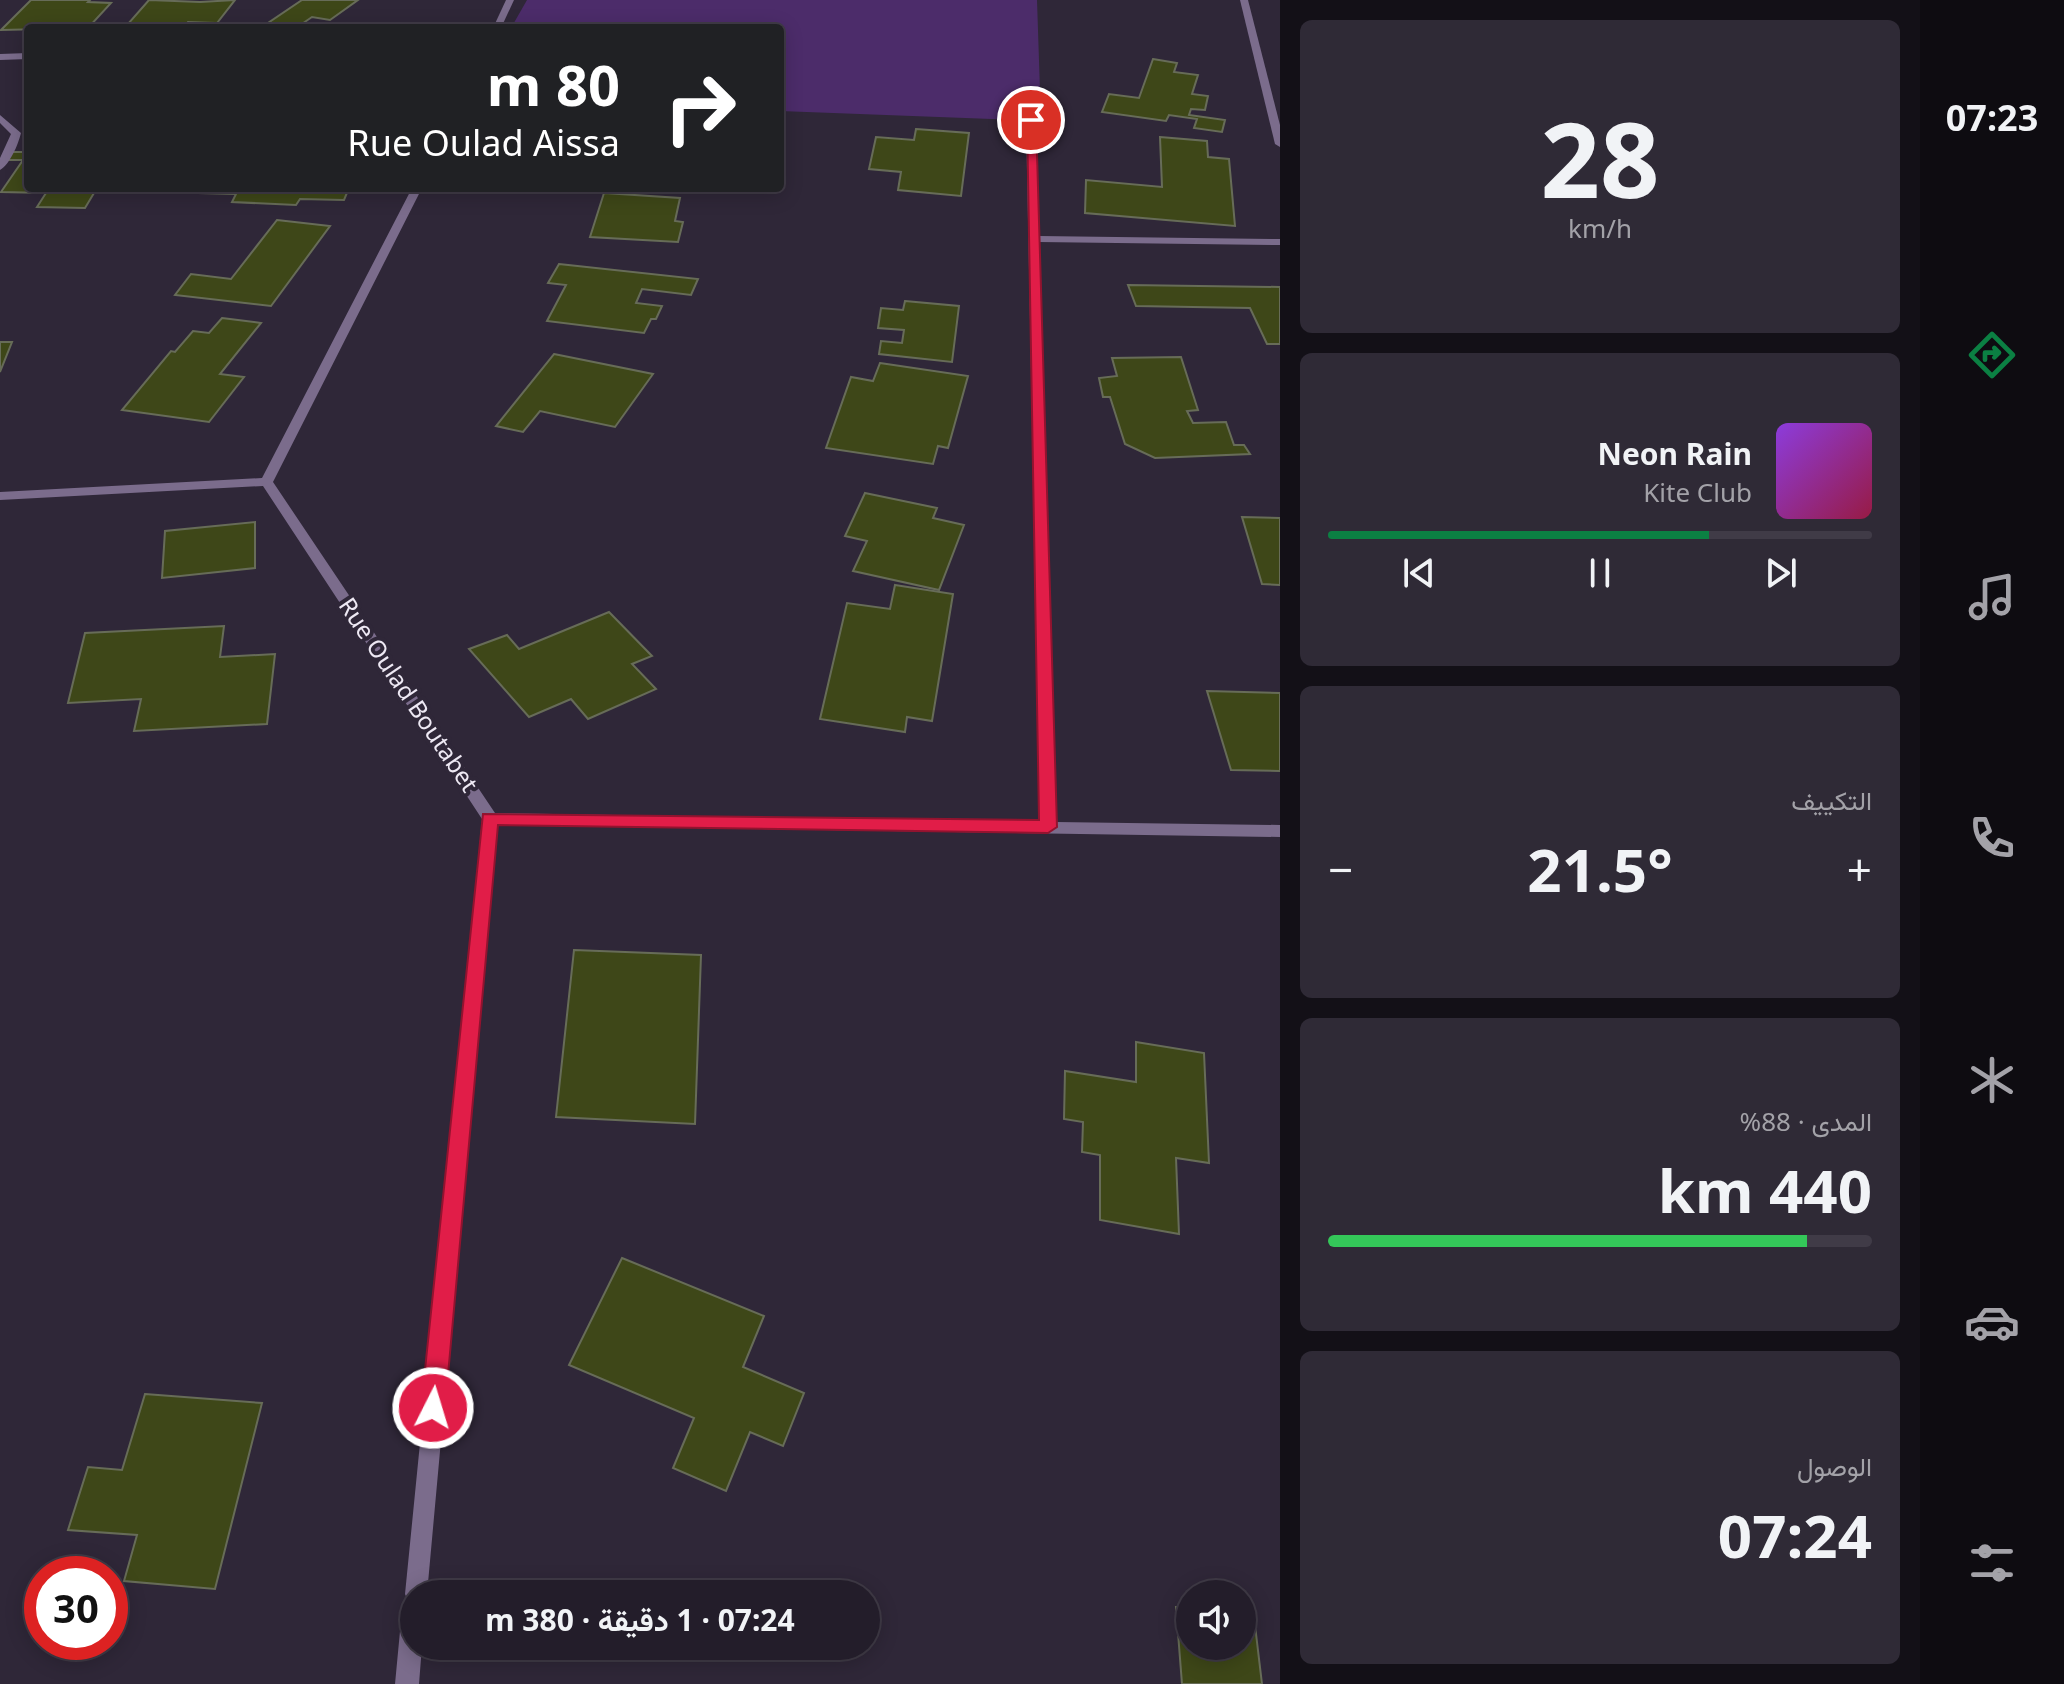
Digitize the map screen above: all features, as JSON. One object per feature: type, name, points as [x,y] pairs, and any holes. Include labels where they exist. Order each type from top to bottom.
[{"type":"street","points":[[499,24],[510,0]]},
{"type":"street","points":[[1244,0],[1280,144]]},
{"type":"street","points":[[0,57],[24,56]]},
{"type":"street","points":[[0,118],[16,133],[0,167]]},
{"type":"street","points":[[1031,120],[1048,827]]},
{"type":"street","points":[[0,496],[267,482],[415,192]]},
{"type":"street","points":[[1035,239],[1280,242]]},
{"type":"street","name":"Rue Oulad Boutabet","points":[[267,482],[490,819],[417,1580]]},
{"type":"street","points":[[490,819],[1280,831]]},
{"type":"street","points":[[407,1684],[409,1660]]},
{"type":"shaded area","points":[[527,0],[1037,0],[1041,121],[784,111],[784,24],[513,24]]},
{"type":"building","points":[[31,0],[111,3],[92,24],[24,24],[24,29],[1,30]]},
{"type":"building","points":[[149,0],[235,0],[217,23],[128,24]]},
{"type":"building","points":[[302,0],[358,0],[330,20],[312,17],[302,24],[268,23]]},
{"type":"building","points":[[1153,59],[1177,63],[1174,72],[1198,75],[1192,94],[1208,96],[1205,110],[1191,109],[1189,115],[1225,120],[1222,132],[1194,128],[1197,119],[1169,115],[1166,121],[1102,112],[1109,94],[1139,98]]},
{"type":"building","points":[[916,129],[969,133],[961,196],[898,190],[901,172],[869,169],[876,137],[914,140]]},
{"type":"building","points":[[1160,137],[1207,141],[1208,157],[1229,159],[1235,226],[1085,213],[1086,180],[1162,187]]},
{"type":"building","points":[[12,152],[24,152],[24,192],[95,192],[85,208],[37,207],[46,193],[1,192],[23,160],[6,160]]},
{"type":"building","points":[[347,192],[344,200],[300,199],[296,205],[232,202],[236,194],[199,193]]},
{"type":"building","points":[[604,193],[680,198],[675,221],[683,222],[678,242],[590,237]]},
{"type":"building","points":[[277,220],[330,226],[271,306],[175,295],[191,274],[231,279]]},
{"type":"building","points":[[559,264],[698,279],[691,295],[642,289],[636,303],[662,306],[644,333],[547,321],[566,285],[548,283]]},
{"type":"building","points":[[1128,285],[1280,287],[1280,344],[1267,344],[1250,308],[1136,306]]},
{"type":"building","points":[[905,301],[959,306],[952,362],[879,354],[881,341],[902,343],[904,330],[878,328],[881,308],[903,310]]},
{"type":"building","points":[[222,318],[261,323],[220,374],[244,377],[209,422],[122,410],[171,351],[175,352],[193,331],[209,333]]},
{"type":"building","points":[[0,342],[12,342],[0,372]]},
{"type":"building","points":[[554,354],[653,374],[615,427],[540,411],[523,432],[496,426]]},
{"type":"building","points":[[1181,357],[1198,410],[1187,411],[1193,423],[1226,422],[1234,445],[1244,445],[1250,454],[1155,458],[1125,444],[1110,397],[1103,397],[1099,378],[1117,376],[1112,358]]},
{"type":"building","points":[[880,363],[968,376],[948,448],[938,446],[933,464],[826,448],[851,377],[873,381]]},
{"type":"building","points":[[865,493],[937,508],[933,518],[964,525],[939,590],[853,571],[867,541],[845,536]]},
{"type":"building","points":[[1242,517],[1280,518],[1280,585],[1262,584]]},
{"type":"building","points":[[255,522],[255,568],[162,578],[165,531]]},
{"type":"building","points":[[895,585],[953,594],[932,721],[907,717],[905,732],[820,719],[847,603],[890,609]]},
{"type":"building","points":[[609,612],[652,656],[632,664],[656,689],[588,719],[571,699],[529,717],[469,649],[507,635],[519,649]]},
{"type":"building","points":[[224,626],[220,657],[275,654],[267,724],[134,731],[141,699],[68,703],[85,633]]},
{"type":"building","points":[[1207,691],[1280,693],[1280,771],[1231,770]]},
{"type":"building","points":[[574,950],[701,955],[695,1124],[556,1117]]},
{"type":"building","points":[[1136,1042],[1204,1053],[1209,1163],[1176,1158],[1179,1234],[1100,1220],[1100,1155],[1082,1152],[1083,1122],[1064,1119],[1065,1071],[1136,1082]]},
{"type":"building","points":[[622,1258],[764,1316],[743,1367],[804,1393],[783,1446],[750,1432],[726,1491],[673,1468],[694,1418],[569,1365]]},
{"type":"building","points":[[145,1394],[262,1403],[215,1589],[128,1581],[128,1567],[137,1535],[68,1530],[88,1467],[122,1470]]},
{"type":"building","points":[[1256,1634],[1262,1684],[1182,1684],[1180,1660],[1256,1660]]},
{"type":"route","points":[[433,1408],[490,819],[1048,827],[1031,120]]}]
